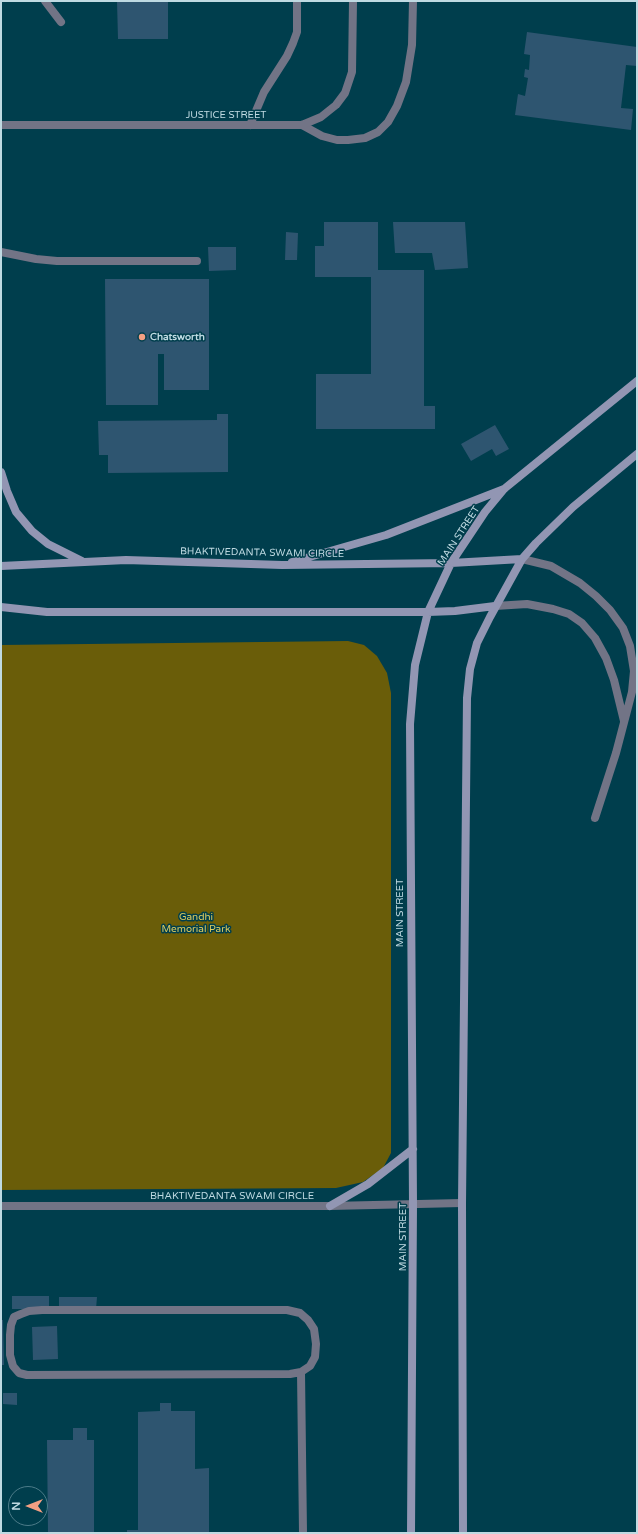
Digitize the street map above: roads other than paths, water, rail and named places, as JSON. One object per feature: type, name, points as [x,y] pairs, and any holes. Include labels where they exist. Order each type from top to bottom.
[{"type":"street","points":[[45,1],[61,22]]},
{"type":"street","points":[[250,125],[264,92],[287,56],[293,43],[297,32],[297,1]]},
{"type":"street","name":"JUSTICE STREET","points":[[1,125],[302,125],[321,117],[336,106],[345,92],[352,72],[353,1]]},
{"type":"street","points":[[302,125],[322,136],[338,140],[348,140],[365,138],[378,132],[388,122],[397,106],[406,82],[412,44],[413,1]]},
{"type":"street","points":[[1,252],[36,259],[57,261],[197,261]]},
{"type":"street","name":"MAIN STREET","points":[[411,1533],[413,1149],[410,724],[415,665],[428,612],[451,563],[485,512],[504,489],[637,380]]},
{"type":"street","points":[[463,1533],[462,1203],[467,698],[470,669],[477,643],[495,606],[522,559],[573,507],[637,454]]},
{"type":"street","points":[[1,472],[16,512],[32,531],[48,544],[84,562]]},
{"type":"street","points":[[282,565],[386,535],[504,489]]},
{"type":"street","points":[[522,559],[551,566],[580,583],[610,610],[623,628],[630,646],[634,671],[632,692],[625,722],[595,818]]},
{"type":"street","name":"BHAKTIVEDANTA SWAMI CIRCLE","points":[[1,566],[126,560],[282,565],[451,563],[522,559]]},
{"type":"street","points":[[1,607],[47,612],[428,612],[527,604],[569,614],[582,623],[595,638],[606,658],[614,680],[625,722]]},
{"type":"street","points":[[330,1206],[368,1184],[413,1149]]},
{"type":"street","name":"BHAKTIVEDANTA SWAMI CIRCLE","points":[[1,1206],[330,1206],[462,1203]]},
{"type":"street","points":[[42,1310],[287,1310],[300,1313],[308,1320],[314,1329],[316,1344],[315,1357],[310,1366],[301,1372],[282,1374],[27,1375],[19,1373],[13,1366],[10,1355],[11,1325],[14,1317],[29,1311],[42,1310]]},
{"type":"street","points":[[301,1372],[303,1533]]},
{"type":"place","name":"Chatsworth","points":[[142,337]]},
{"type":"park label","name":"Gandhi Memorial Park","points":[[196,922]]}]
